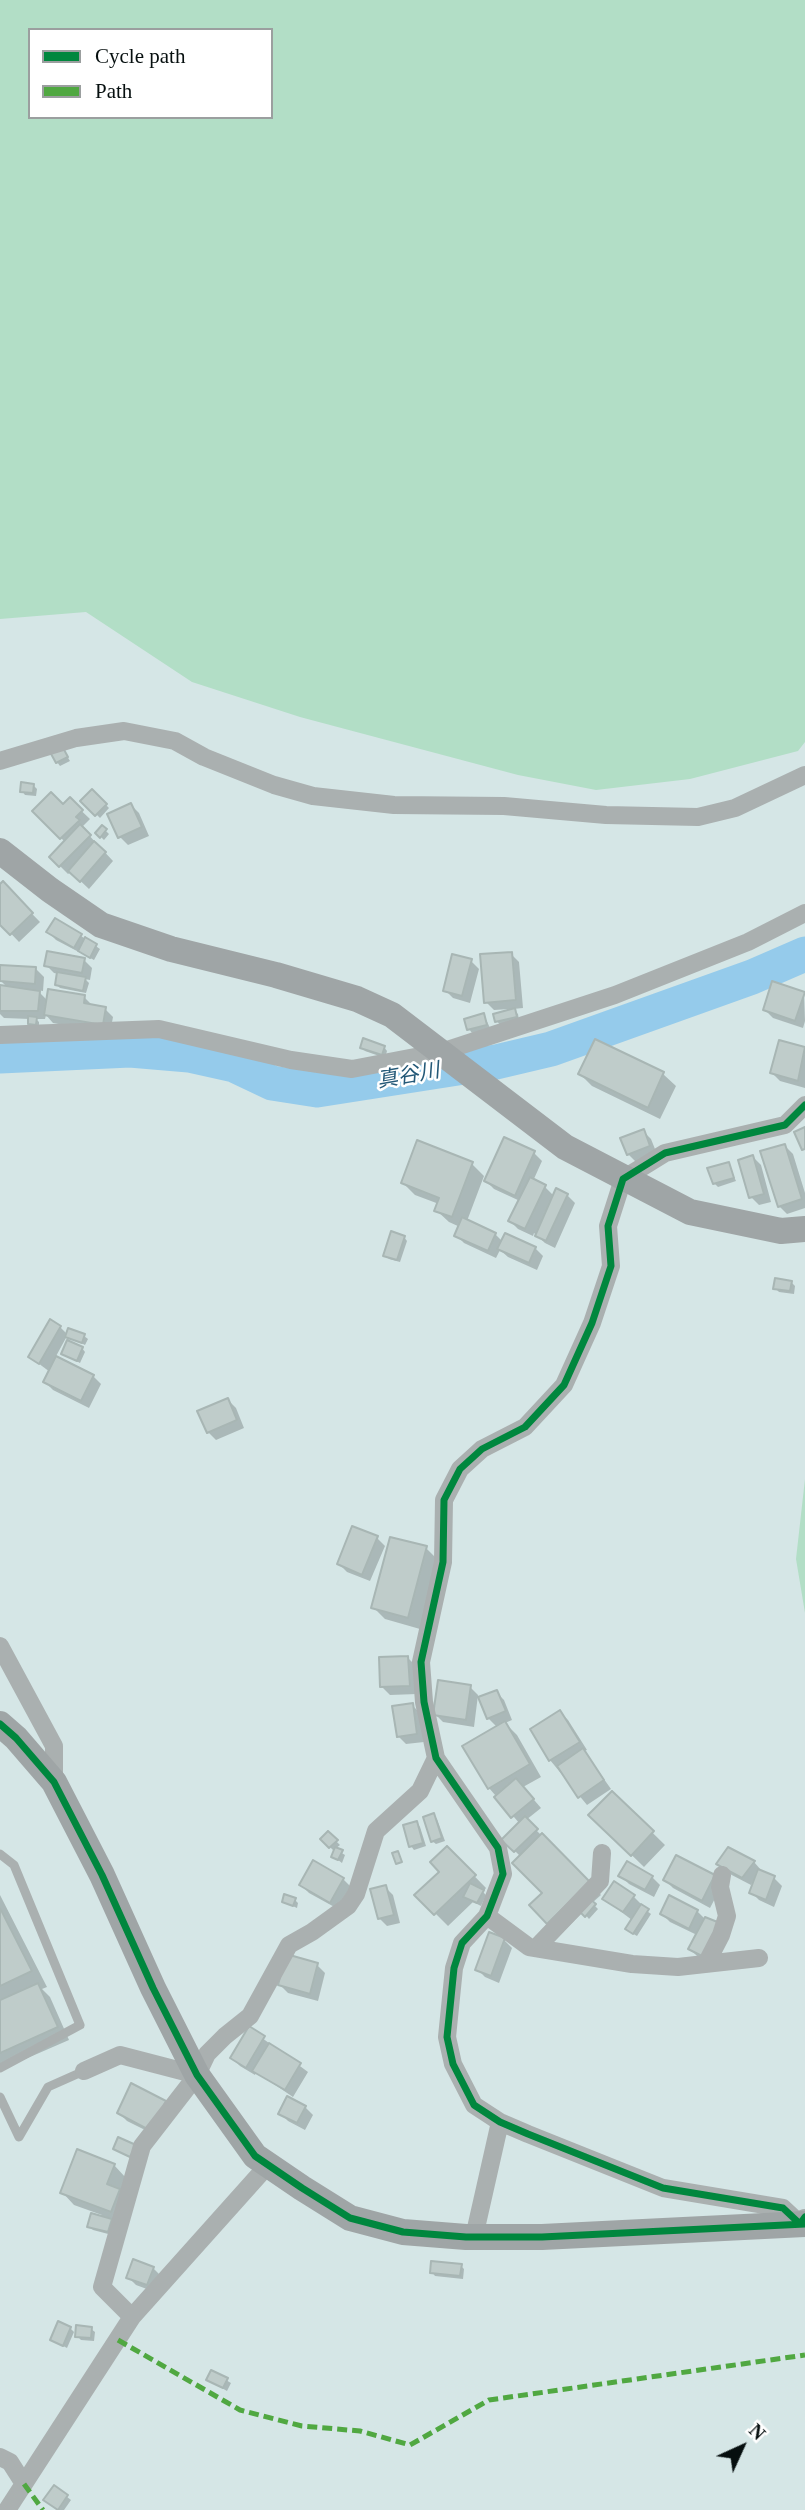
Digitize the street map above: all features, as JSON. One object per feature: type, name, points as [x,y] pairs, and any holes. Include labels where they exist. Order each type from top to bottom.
[{"type":"street","points":[[0,761],[76,738],[124,731],[176,741],[204,757],[274,785],[313,796],[394,805],[504,806],[632,816],[698,817],[735,807],[805,775]]},
{"type":"street","points":[[0,850],[50,890],[101,925],[170,949],[276,975],[357,999],[392,1015],[565,1147],[690,1212],[781,1231],[805,1229]]},
{"type":"street","points":[[0,1035],[159,1029],[291,1060],[352,1069],[447,1056],[615,995],[748,942],[805,913]]},
{"type":"street","points":[[803,2221],[783,2208],[663,2188],[500,2122],[474,2105],[453,2064],[447,2036],[454,1968],[462,1943],[486,1916],[503,1874],[498,1848],[436,1758],[424,1702],[421,1662],[443,1562],[444,1500],[460,1469],[482,1449],[525,1427],[564,1385],[592,1323],[611,1266],[608,1226],[623,1179],[665,1153],[785,1125],[805,1105]]},
{"type":"street","points":[[0,1646],[54,1746],[54,1782]]},
{"type":"street","points":[[0,1724],[16,1738],[54,1782],[102,1875],[152,1988],[197,2075],[255,2156],[350,2218],[403,2232],[542,2237],[803,2221]]},
{"type":"street","points":[[132,2317],[102,2287],[142,2146],[197,2075],[207,2054],[250,2016],[289,1945],[348,1906],[356,1894],[376,1831],[420,1791],[436,1758]]},
{"type":"street","points":[[536,1948],[600,1881],[601,1853]]},
{"type":"street","points":[[706,1964],[721,1935],[727,1916],[720,1887],[722,1875]]},
{"type":"street","points":[[486,1916],[529,1947],[632,1964],[678,1967],[759,1958]]},
{"type":"street","points":[[84,2071],[120,2055],[197,2075]]},
{"type":"street","points":[[474,2236],[500,2122]]},
{"type":"street","points":[[7,2510],[132,2317],[268,2165]]},
{"type":"street","points":[[0,2457],[10,2462],[24,2484]]},
{"type":"lane","points":[[0,1854],[14,1865],[80,2025],[0,2068]]},
{"type":"lane","points":[[0,2097],[19,2137],[48,2087],[84,2071]]},
{"type":"green space","points":[[0,0],[805,0],[805,742],[798,751],[690,779],[596,790],[518,775],[300,717],[192,682],[86,612],[0,619]]},
{"type":"green space","points":[[805,1479],[805,1613],[796,1559]]},
{"type":"building","points":[[62,746],[68,757],[56,763],[50,752]]},
{"type":"building","points":[[21,782],[34,784],[33,793],[20,792]]},
{"type":"building","points":[[92,789],[107,804],[95,816],[80,801]]},
{"type":"building","points":[[51,792],[63,804],[70,797],[83,810],[76,817],[80,820],[60,839],[32,811]]},
{"type":"building","points":[[131,803],[142,827],[118,838],[107,814]]},
{"type":"building","points":[[80,824],[91,835],[59,867],[49,857]]},
{"type":"building","points":[[102,825],[107,829],[100,838],[95,833]]},
{"type":"building","points":[[94,841],[106,852],[80,882],[68,871]]},
{"type":"building","points":[[3,881],[33,913],[10,935],[0,925],[0,884]]},
{"type":"building","points":[[55,918],[82,934],[74,948],[46,932]]},
{"type":"building","points":[[85,937],[97,944],[90,958],[78,951]]},
{"type":"building","points":[[47,951],[85,958],[82,973],[44,966]]},
{"type":"building","points":[[512,952],[516,1000],[484,1003],[480,954]]},
{"type":"building","points":[[452,954],[472,959],[462,996],[443,991]]},
{"type":"building","points":[[0,965],[36,967],[35,984],[0,981]]},
{"type":"building","points":[[57,972],[86,977],[83,991],[55,985]]},
{"type":"building","points":[[772,981],[805,992],[795,1021],[763,1010]]},
{"type":"building","points":[[0,985],[40,991],[38,1011],[0,1011]]},
{"type":"building","points":[[48,989],[85,995],[84,1003],[106,1007],[103,1025],[44,1015]]},
{"type":"building","points":[[515,1008],[517,1017],[495,1022],[493,1014]]},
{"type":"building","points":[[484,1013],[487,1025],[467,1030],[464,1019]]},
{"type":"building","points":[[28,1016],[37,1017],[36,1025],[28,1024]]},
{"type":"building","points":[[363,1038],[385,1046],[382,1055],[360,1048]]},
{"type":"building","points":[[595,1039],[664,1072],[648,1108],[578,1074]]},
{"type":"building","points":[[779,1040],[805,1047],[798,1081],[770,1073]]},
{"type":"building","points":[[805,1127],[805,1149],[802,1150],[794,1132]]},
{"type":"building","points":[[644,1129],[650,1146],[627,1155],[620,1138]]},
{"type":"building","points":[[504,1137],[535,1151],[515,1196],[484,1181]]},
{"type":"building","points":[[417,1140],[473,1162],[452,1217],[434,1211],[439,1198],[401,1183]]},
{"type":"building","points":[[785,1144],[802,1199],[778,1207],[760,1151]]},
{"type":"building","points":[[753,1155],[764,1194],[749,1198],[738,1160]]},
{"type":"building","points":[[729,1162],[734,1178],[713,1184],[707,1168]]},
{"type":"building","points":[[530,1177],[546,1185],[525,1229],[508,1221]]},
{"type":"building","points":[[556,1188],[568,1194],[546,1241],[535,1236]]},
{"type":"building","points":[[462,1217],[496,1233],[488,1251],[454,1236]]},
{"type":"building","points":[[391,1231],[405,1236],[397,1260],[383,1256]]},
{"type":"building","points":[[505,1233],[536,1247],[529,1263],[497,1249]]},
{"type":"building","points":[[775,1278],[792,1281],[790,1291],[773,1289]]},
{"type":"building","points":[[50,1319],[61,1326],[39,1364],[28,1357]]},
{"type":"building","points":[[68,1328],[85,1334],[82,1343],[65,1337]]},
{"type":"building","points":[[67,1340],[83,1347],[77,1361],[61,1354]]},
{"type":"building","points":[[56,1356],[94,1375],[81,1401],[43,1382]]},
{"type":"building","points":[[228,1398],[237,1420],[207,1433],[197,1411]]},
{"type":"building","points":[[352,1526],[378,1536],[362,1575],[337,1564]]},
{"type":"building","points":[[390,1537],[427,1546],[408,1618],[371,1608]]},
{"type":"building","points":[[408,1656],[410,1686],[380,1687],[379,1657]]},
{"type":"building","points":[[438,1680],[471,1685],[466,1720],[433,1715]]},
{"type":"building","points":[[497,1690],[506,1711],[487,1719],[478,1697]]},
{"type":"building","points":[[413,1703],[417,1734],[397,1737],[392,1706]]},
{"type":"building","points":[[560,1710],[580,1742],[549,1761],[530,1729]]},
{"type":"building","points":[[505,1721],[530,1764],[488,1789],[462,1746]]},
{"type":"building","points":[[583,1748],[604,1780],[578,1798],[557,1766]]},
{"type":"building","points":[[516,1778],[534,1799],[511,1818],[494,1797]]},
{"type":"building","points":[[612,1791],[654,1831],[631,1856],[588,1815]]},
{"type":"building","points":[[434,1813],[442,1838],[431,1842],[423,1817]]},
{"type":"building","points":[[525,1816],[538,1829],[514,1852],[501,1840]]},
{"type":"building","points":[[417,1821],[423,1843],[409,1847],[403,1825]]},
{"type":"building","points":[[328,1831],[338,1840],[329,1848],[320,1839]]},
{"type":"building","points":[[542,1833],[590,1882],[547,1924],[529,1905],[542,1893],[512,1863]]},
{"type":"building","points":[[447,1846],[476,1875],[434,1915],[414,1895],[439,1872],[430,1862]]},
{"type":"building","points":[[335,1847],[343,1850],[338,1860],[331,1857]]},
{"type":"building","points":[[728,1847],[755,1861],[742,1878],[716,1864]]},
{"type":"building","points":[[398,1851],[402,1862],[396,1864],[392,1853]]},
{"type":"building","points":[[676,1855],[715,1875],[702,1901],[663,1880]]},
{"type":"building","points":[[313,1860],[344,1878],[330,1903],[299,1885]]},
{"type":"building","points":[[627,1861],[653,1876],[645,1890],[618,1876]]},
{"type":"building","points":[[758,1869],[775,1876],[766,1900],[749,1893]]},
{"type":"building","points":[[614,1881],[635,1895],[623,1912],[602,1899]]},
{"type":"building","points":[[470,1883],[484,1890],[477,1903],[463,1897]]},
{"type":"building","points":[[386,1885],[394,1915],[378,1919],[370,1889]]},
{"type":"building","points":[[284,1894],[296,1898],[293,1906],[282,1902]]},
{"type":"building","points":[[669,1895],[698,1910],[689,1929],[660,1914]]},
{"type":"building","points":[[590,1899],[596,1904],[585,1917],[579,1911]]},
{"type":"building","points":[[641,1904],[649,1909],[633,1934],[625,1929]]},
{"type":"building","points":[[0,1908],[32,1971],[0,1986]]},
{"type":"building","points":[[705,1917],[720,1923],[702,1956],[688,1949]]},
{"type":"building","points":[[489,1932],[505,1938],[491,1976],[475,1970]]},
{"type":"building","points":[[286,1954],[318,1963],[310,1994],[278,1985]]},
{"type":"building","points":[[38,1983],[58,2027],[0,2053],[0,2000]]},
{"type":"building","points":[[249,2026],[265,2036],[246,2068],[230,2058]]},
{"type":"building","points":[[269,2043],[301,2063],[285,2090],[252,2071]]},
{"type":"building","points":[[131,2083],[166,2101],[151,2131],[117,2113]]},
{"type":"building","points":[[287,2096],[306,2106],[297,2123],[278,2114]]},
{"type":"building","points":[[118,2137],[136,2145],[130,2157],[113,2149]]},
{"type":"building","points":[[77,2149],[115,2164],[107,2184],[120,2189],[111,2212],[60,2193]]},
{"type":"building","points":[[91,2213],[112,2219],[108,2232],[87,2227]]},
{"type":"building","points":[[133,2259],[154,2267],[147,2285],[126,2278]]},
{"type":"building","points":[[431,2261],[462,2264],[460,2276],[430,2273]]},
{"type":"building","points":[[58,2321],[71,2327],[63,2346],[50,2340]]},
{"type":"building","points":[[76,2325],[92,2327],[91,2338],[75,2337]]},
{"type":"building","points":[[211,2370],[228,2378],[223,2388],[206,2380]]},
{"type":"building","points":[[54,2485],[68,2495],[58,2510],[43,2500]]},
{"type":"waterway","name":"真谷川","points":[[0,1056],[130,1050],[189,1055],[234,1065],[272,1083],[317,1090],[496,1062],[551,1049],[752,977],[805,954]]},
{"type":"marked path","points":[[118,2340],[240,2410],[302,2426],[360,2431],[410,2445],[489,2400],[805,2355]]},
{"type":"marked path","points":[[24,2484],[43,2510]]},
{"type":"cycle path","points":[[805,1105],[785,1125],[665,1153],[623,1179],[608,1226],[611,1266],[592,1323],[564,1385],[525,1427],[482,1449],[460,1469],[444,1500],[443,1562],[421,1662],[424,1702],[436,1758],[498,1848],[503,1874],[487,1916],[462,1943],[454,1968],[447,2037],[453,2064],[474,2105],[500,2122],[663,2188],[783,2208],[800,2224],[805,2217]]},
{"type":"cycle path","points":[[0,1724],[16,1738],[54,1782],[102,1875],[153,1988],[197,2075],[255,2156],[350,2218],[403,2232],[466,2237],[542,2237],[805,2224]]}]
